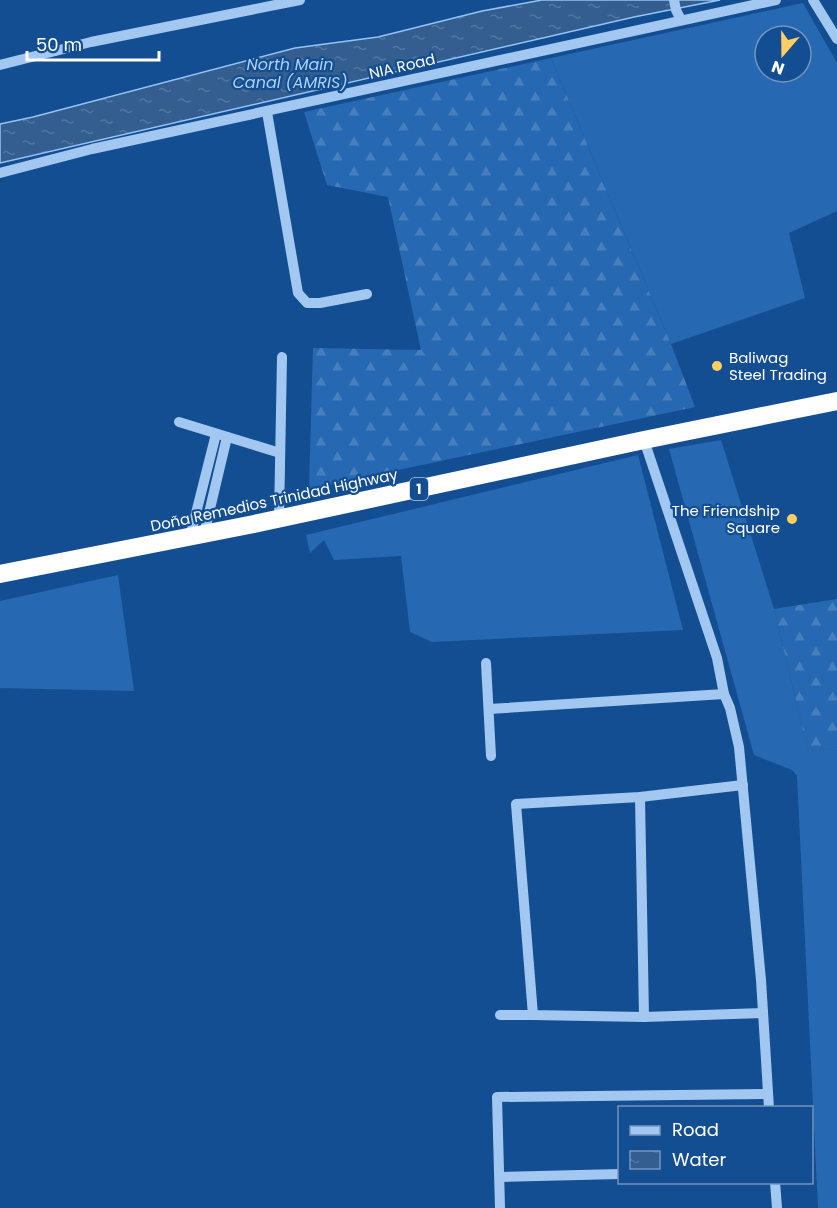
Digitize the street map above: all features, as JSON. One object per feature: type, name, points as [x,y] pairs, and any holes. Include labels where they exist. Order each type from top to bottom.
[{"type":"highway","name":"Doña Remedios Trinidad Highway","points":[[0,574],[279,519],[837,401]]},
{"type":"street","points":[[0,65],[91,42],[300,0]]},
{"type":"street","name":"NIA Road","points":[[0,172],[92,149],[267,112],[677,10],[776,0]]},
{"type":"street","points":[[813,0],[833,23],[837,39]]},
{"type":"street","points":[[267,112],[298,294],[307,303],[320,303],[367,294]]},
{"type":"street","points":[[279,519],[282,357]]},
{"type":"street","points":[[179,422],[280,453]]},
{"type":"street","points":[[197,535],[222,435]]},
{"type":"street","points":[[644,440],[717,658],[724,694],[730,708],[739,747],[763,1013],[769,1106]]},
{"type":"street","points":[[486,663],[491,756]]},
{"type":"street","points":[[489,709],[724,694]]},
{"type":"street","points":[[533,1015],[516,804],[640,797],[743,785]]},
{"type":"street","points":[[640,797],[644,1017]]},
{"type":"street","points":[[500,1015],[644,1017],[763,1013]]},
{"type":"street","points":[[500,1208],[497,1097],[768,1094]]},
{"type":"street","points":[[500,1177],[618,1174]]},
{"type":"street","points":[[775,1184],[777,1208]]},
{"type":"green space","points":[[803,3],[837,63],[837,211],[789,233],[805,298],[671,344],[551,58]]},
{"type":"green space","points":[[551,58],[671,344],[695,407],[309,489],[313,348],[421,350],[388,197],[327,185],[304,112]]},
{"type":"green space","points":[[721,440],[774,609],[809,754],[837,747],[837,1208],[818,1208],[797,776],[792,770],[754,755],[669,449]]},
{"type":"green space","points":[[638,455],[683,630],[432,642],[410,632],[401,556],[334,560],[324,540],[310,553],[306,535]]},
{"type":"green space","points":[[118,575],[134,691],[0,688],[0,601]]},
{"type":"green space","points":[[837,599],[837,747],[809,755],[774,609]]},
{"type":"water","name":"North Main Canal (AMRIS)","points":[[542,0],[720,0],[634,17],[0,163],[0,124],[295,48],[378,37],[482,11]]},
{"type":"place","name":"Baliwag Steel Trading","points":[[717,366]]},
{"type":"place","name":"The Friendship Square","points":[[792,519]]}]
